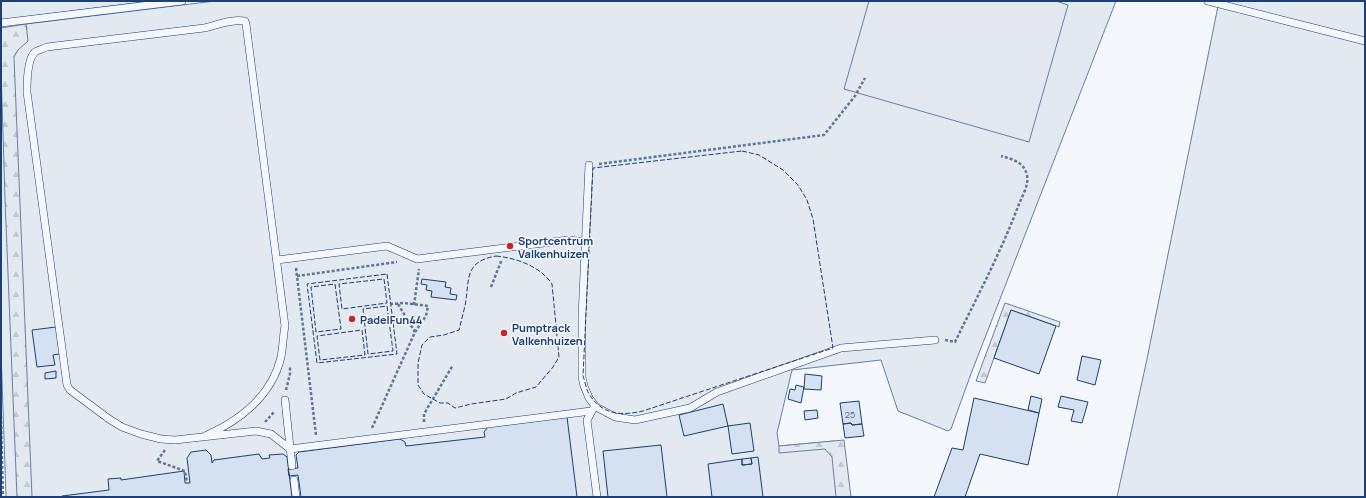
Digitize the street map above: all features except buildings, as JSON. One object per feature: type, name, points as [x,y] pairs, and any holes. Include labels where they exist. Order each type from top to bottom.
[{"type":"lane","points":[[1,23],[182,1]]},
{"type":"lane","points":[[1208,1],[1365,41]]},
{"type":"lane","points":[[205,436],[224,428],[237,419],[249,409],[267,388],[281,357],[284,326],[277,260],[245,21],[219,24],[204,28],[47,47],[36,51],[31,57],[27,78],[27,92],[67,385],[70,390],[122,427],[141,434],[151,437],[175,440],[256,431],[271,434],[290,449],[594,409],[615,417],[635,420],[690,408],[717,392],[841,348],[936,340]]},
{"type":"lane","points":[[589,165],[582,317],[582,377],[584,386],[594,409]]},
{"type":"lane","points":[[277,260],[387,246],[417,259],[568,240],[586,242]]},
{"type":"lane","points":[[285,400],[292,466]]},
{"type":"lane","points":[[594,409],[587,420],[597,497]]},
{"type":"lane","points":[[294,480],[296,497]]},
{"type":"path","points":[[589,165],[824,135],[855,96],[865,78]]},
{"type":"path","points":[[936,340],[955,342],[1008,236],[1026,185],[1027,175],[1017,161],[1002,156]]},
{"type":"path","points":[[491,287],[507,248]]},
{"type":"path","points":[[295,257],[318,445]]},
{"type":"path","points":[[297,276],[417,259],[419,268],[414,305]]},
{"type":"path","points":[[373,438],[372,427],[415,332],[426,316],[428,306],[391,304]]},
{"type":"path","points":[[398,304],[415,332]]},
{"type":"path","points":[[425,432],[424,414],[453,365]]},
{"type":"path","points":[[256,431],[285,400]]},
{"type":"path","points":[[1,416],[3,497]]},
{"type":"path","points":[[175,440],[157,461],[185,471],[187,483]]},
{"type":"green space","points":[[1,1],[150,1],[1,20]]},
{"type":"green space","name":"Sportcentrum Valkenhuizen","points":[[215,1],[1116,1],[972,371],[951,429],[948,431],[898,411],[881,360],[792,370],[777,433],[779,446],[835,441],[843,497],[6,497],[1,350],[1,33],[27,29],[26,24]]},
{"type":"green space","points":[[1220,1],[1365,1],[1365,38]]},
{"type":"green space","points":[[1218,6],[1365,44],[1365,497],[1117,497],[1147,359]]},
{"type":"green space","points":[[26,24],[28,41],[18,50],[14,57],[32,497],[17,497],[5,199],[1,28]]},
{"type":"green space","points":[[1005,303],[1060,322],[1059,327],[1011,310],[985,383],[976,381]]},
{"type":"green space","points":[[844,440],[851,497],[836,497],[832,457],[825,449],[779,453],[779,446]]},
{"type":"shaded area","points":[[869,1],[1056,1],[1068,5],[1029,142],[844,89]]},
{"type":"fence","points":[[742,151],[759,155],[783,170],[798,185],[807,200],[813,219],[833,348],[643,411],[635,413],[620,413],[606,410],[594,401],[589,394],[583,376],[593,168],[742,151]]},
{"type":"fence","points":[[496,256],[527,264],[541,272],[552,284],[559,357],[553,367],[536,387],[516,393],[506,399],[455,408],[448,403],[440,403],[424,394],[418,385],[418,363],[422,345],[430,337],[444,335],[459,330],[465,306],[470,274],[478,263],[496,256]]},
{"type":"fence","points":[[387,274],[397,354],[317,363],[307,284],[387,274]]},
{"type":"fence","points":[[384,279],[387,303],[342,309],[339,284],[384,279]]},
{"type":"fence","points":[[335,284],[341,329],[316,332],[311,287],[335,284]]},
{"type":"fence","points":[[387,306],[393,351],[368,354],[363,309],[387,306]]},
{"type":"fence","points":[[362,330],[365,355],[320,360],[317,336],[362,330]]},
{"type":"place","name":"Sportcentrum Valkenhuizen","points":[[510,246]]},
{"type":"place","name":"PadelFun44","points":[[352,319]]},
{"type":"place","name":"Pumptrack Valkenhuizen","points":[[504,333]]}]
